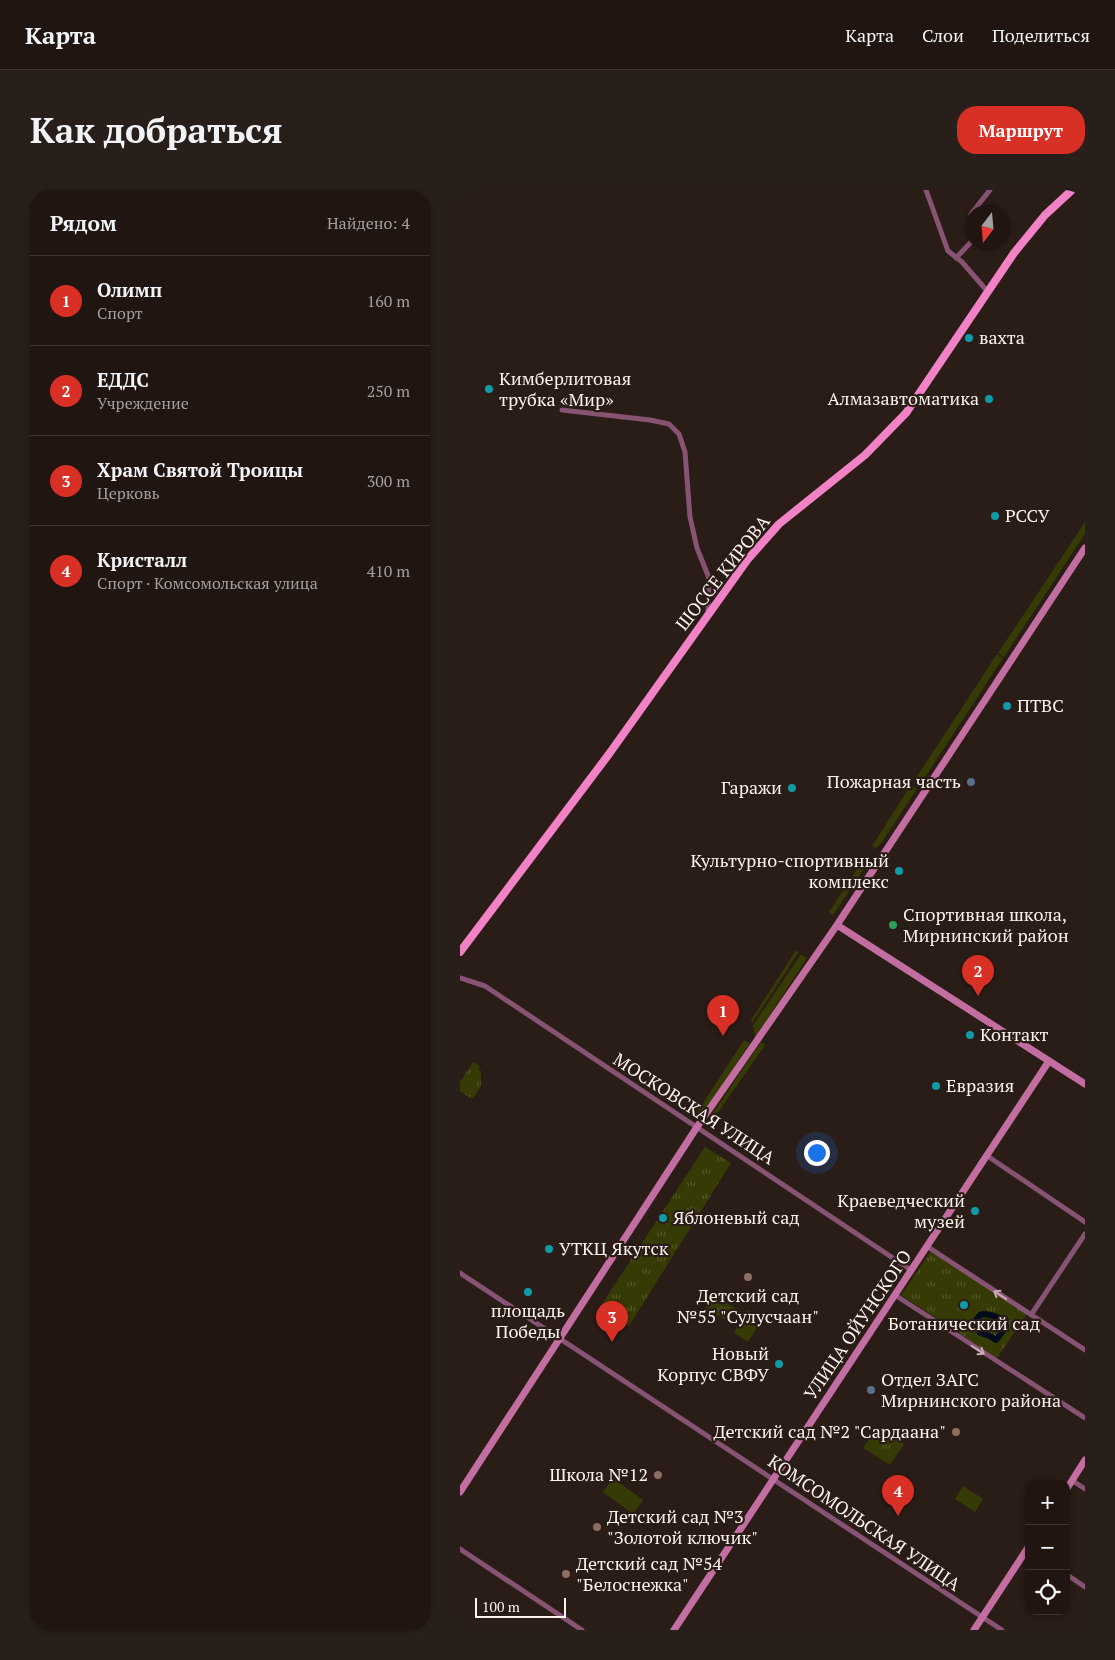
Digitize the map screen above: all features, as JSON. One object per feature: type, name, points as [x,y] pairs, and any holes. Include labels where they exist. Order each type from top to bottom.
[{"type":"main road","name":"ШОССЕ КИРОВА","points":[[460,952],[609,754],[748,560],[774,529],[865,455],[906,413],[1023,241],[1045,215],[1072,190]]},
{"type":"main road","points":[[460,1492],[697,1127],[837,925],[1085,548]]},
{"type":"main road","points":[[837,925],[1085,1084]]},
{"type":"main road","name":"УЛИЦА ОЙУНСКОГО","points":[[674,1630],[1050,1061]]},
{"type":"main road","points":[[1070,1485],[1085,1460]]},
{"type":"main road","points":[[974,1630],[1025,1552]]},
{"type":"street","points":[[926,190],[948,251],[988,292]]},
{"type":"street","points":[[978,205],[990,190]]},
{"type":"street","points":[[956,258],[965,248]]},
{"type":"street","points":[[562,410],[650,420],[669,424],[679,434],[686,452],[690,518],[697,548],[709,578],[708,614]]},
{"type":"street","name":"МОСКОВСКАЯ УЛИЦА","points":[[460,978],[484,986],[911,1270]]},
{"type":"street","points":[[986,1156],[1085,1222]]},
{"type":"street","points":[[1031,1315],[1085,1234]]},
{"type":"street","points":[[928,1247],[1085,1350]]},
{"type":"street","name":"КОМСОМОЛЬСКАЯ УЛИЦА","points":[[460,1274],[1002,1630]]},
{"type":"street","points":[[895,1295],[1085,1418]]},
{"type":"street","points":[[1073,1481],[1085,1489]]},
{"type":"street","points":[[460,1549],[582,1630]]},
{"type":"street","points":[[1070,1577],[1085,1586]]},
{"type":"green space","points":[[1085,522],[1085,534],[1004,657],[998,653]]},
{"type":"green space","points":[[997,654],[1003,658],[920,785],[914,781]]},
{"type":"green space","points":[[911,785],[917,789],[880,845],[876,848],[872,846]]},
{"type":"green space","points":[[865,857],[867,864],[833,915],[829,912]]},
{"type":"green space","points":[[796,950],[799,952],[752,1023],[751,1020]]},
{"type":"green space","points":[[801,954],[807,958],[755,1038],[753,1025]]},
{"type":"green space","points":[[744,1040],[750,1043],[701,1117],[694,1117]]},
{"type":"green space","points":[[761,1042],[765,1045],[710,1124],[707,1122]]},
{"type":"green space","points":[[473,1062],[480,1066],[478,1069],[481,1071],[481,1086],[472,1099],[460,1091],[460,1082]]},
{"type":"green space","points":[[705,1147],[731,1163],[629,1326],[600,1307]]},
{"type":"green space","name":"Ботанический сад","points":[[931,1251],[1027,1314],[997,1358],[901,1295]]},
{"type":"green space","points":[[713,1295],[735,1308],[728,1321],[705,1309]]},
{"type":"green space","points":[[747,1310],[762,1319],[748,1342],[734,1333]]},
{"type":"green space","points":[[877,1427],[904,1444],[890,1465],[863,1448]]},
{"type":"green space","points":[[613,1478],[643,1500],[633,1514],[603,1492]]},
{"type":"green space","points":[[963,1486],[983,1499],[975,1512],[955,1499]]},
{"type":"waterway","points":[[984,1314],[998,1318],[1005,1324],[1006,1327],[996,1340],[980,1333],[976,1320],[980,1315],[984,1314]]},
{"type":"place","name":"вахта","points":[[969,338]]},
{"type":"place","name":"Кимберлитовая трубка «Мир»","points":[[489,389]]},
{"type":"place","name":"Алмазавтоматика","points":[[989,399]]},
{"type":"place","name":"РССУ","points":[[995,516]]},
{"type":"place","name":"ПТВС","points":[[1007,706]]},
{"type":"place","name":"Пожарная часть","points":[[971,782]]},
{"type":"place","name":"Гаражи","points":[[792,788]]},
{"type":"place","name":"Культурно-спортивный комплекс","points":[[899,871]]},
{"type":"place","name":"Спортивная школа, Мирнинский район","points":[[893,925]]},
{"type":"place","name":"ЕДДС","points":[[978,996]]},
{"type":"place","name":"Контакт","points":[[970,1035]]},
{"type":"place","name":"Олимп","points":[[723,1036]]},
{"type":"place","name":"Евразия","points":[[936,1086]]},
{"type":"place","name":"Краеведческий музей","points":[[975,1211]]},
{"type":"place","name":"Яблоневый сад","points":[[663,1218]]},
{"type":"place","name":"УТКЦ Якутск","points":[[549,1249]]},
{"type":"place","name":"Детский сад №55 \"Сулусчаан\"","points":[[748,1277]]},
{"type":"place","name":"площадь Победы","points":[[528,1292]]},
{"type":"place","name":"Ботанический сад","points":[[964,1305]]},
{"type":"place","name":"Храм Святой Троицы","points":[[612,1342]]},
{"type":"place","name":"Новый Корпус СВФУ","points":[[779,1364]]},
{"type":"place","name":"Отдел ЗАГС Мирнинского района","points":[[871,1390]]},
{"type":"place","name":"Детский сад №2 \"Сардаана\"","points":[[956,1432]]},
{"type":"place","name":"Школа №12","points":[[658,1475]]},
{"type":"place","name":"Кристалл","points":[[898,1516]]},
{"type":"place","name":"Детский сад №3 \"Золотой ключик\"","points":[[597,1527]]},
{"type":"place","name":"Детский сад №54 \"Белоснежка\"","points":[[566,1574]]}]
